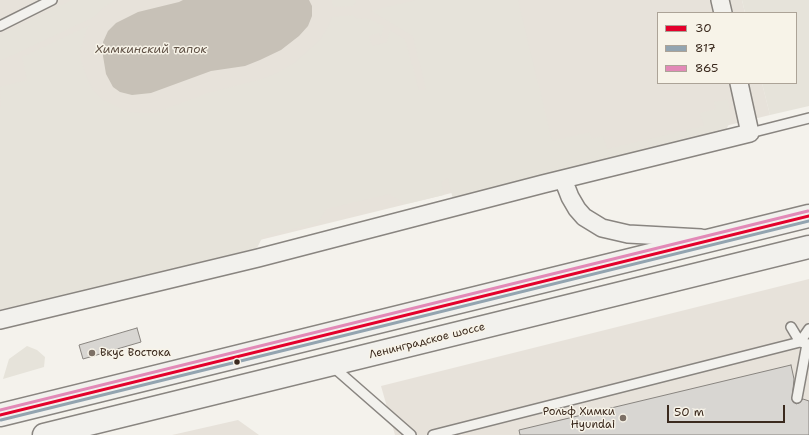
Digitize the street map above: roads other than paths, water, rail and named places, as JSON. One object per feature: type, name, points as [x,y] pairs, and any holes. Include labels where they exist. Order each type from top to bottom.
[{"type":"highway","points":[[0,415],[809,216]]},
{"type":"highway","name":"Ленинградское шоссе","points":[[44,435],[809,247]]},
{"type":"street","points":[[720,0],[723,12]]},
{"type":"street","points":[[0,320],[250,260],[563,179],[750,133],[739,84]]},
{"type":"street","points":[[563,179],[570,198],[577,209],[584,217],[602,228],[628,234],[715,239]]},
{"type":"lane","points":[[0,26],[52,0]]},
{"type":"lane","points":[[750,133],[809,118]]},
{"type":"lane","points":[[791,327],[805,344]]},
{"type":"lane","points":[[796,398],[809,329]]},
{"type":"lane","points":[[434,435],[805,344]]},
{"type":"lane","points":[[330,365],[411,435]]},
{"type":"water","name":"Химкинский тапок","points":[[183,0],[309,0],[312,6],[312,16],[308,26],[299,36],[281,50],[245,66],[211,71],[151,93],[132,95],[120,92],[113,87],[106,74],[103,56],[103,42],[108,31],[116,23],[138,12]]},
{"type":"place","name":"Вкус Востока","points":[[92,353]]},
{"type":"place","name":"Рольф Химки Hyundai","points":[[623,418]]}]
